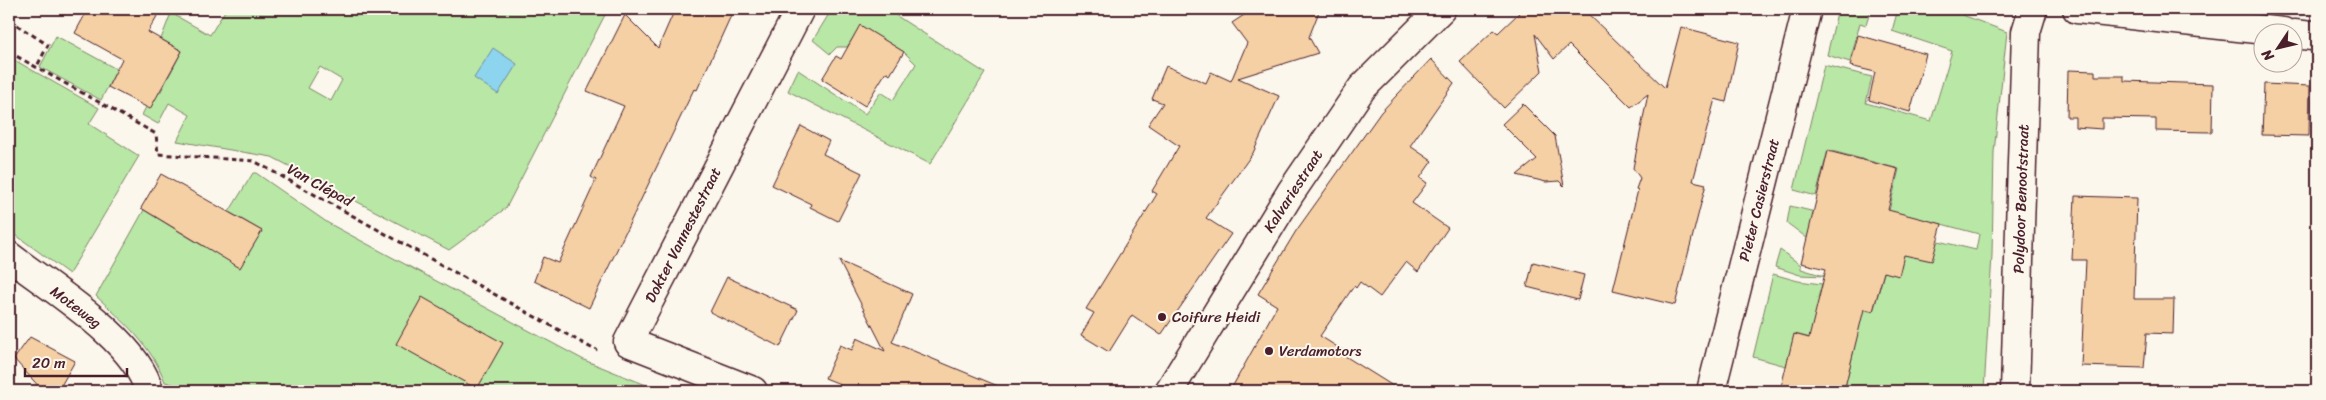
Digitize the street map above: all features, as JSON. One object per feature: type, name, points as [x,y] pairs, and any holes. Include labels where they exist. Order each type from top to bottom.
[{"type":"street","name":"Dokter Vannestestraat","points":[[628,342],[800,9]]},
{"type":"street","name":"Kalvariestraat","points":[[1168,391],[1291,192],[1362,88],[1441,9]]},
{"type":"street","name":"Pieter Casierstraat","points":[[1711,391],[1807,9]]},
{"type":"street","name":"Polydoor Benootstraat","points":[[2015,391],[2026,32],[2033,9]]},
{"type":"street","points":[[2077,9],[2254,29]]},
{"type":"street","points":[[2304,35],[2312,36],[2317,34]]},
{"type":"street","name":"Moteweg","points":[[9,256],[106,330],[136,361],[149,391]]},
{"type":"street","points":[[628,342],[753,391]]},
{"type":"path","points":[[9,20],[48,45],[36,68]]},
{"type":"path","name":"Van Clépad","points":[[9,52],[156,134],[158,154],[254,161],[595,350],[628,342]]},
{"type":"green space","points":[[226,9],[608,9],[506,208],[449,250],[272,157],[177,141],[190,115],[169,103],[158,124],[142,115],[153,93],[115,73],[101,100],[40,67],[56,36],[160,93],[182,51],[161,39],[171,13],[210,35]],"holes":[[[320,67],[342,80],[331,101],[308,88]]]},
{"type":"green space","points":[[832,9],[886,9],[985,73],[930,164],[788,91],[798,70],[865,114],[881,92],[893,100],[916,64],[904,52],[861,26],[847,47],[837,47],[830,54],[813,40]]},
{"type":"green space","points":[[1838,9],[1871,9],[1866,25],[1860,23],[1850,62],[1827,55]]},
{"type":"green space","points":[[1898,9],[1947,9],[2007,32],[1994,152],[1992,255],[1984,391],[1844,391],[1854,349],[1795,334],[1786,366],[1753,357],[1773,274],[1798,281],[1822,284],[1818,298],[1873,312],[1889,255],[1809,232],[1807,238],[1787,223],[1790,206],[1976,250],[1979,234],[1934,222],[1888,215],[1899,169],[1828,150],[1816,196],[1794,190],[1824,65],[1872,77],[1866,103],[1931,121],[1952,51],[1892,31]]},
{"type":"green space","points":[[9,57],[99,108],[89,124],[139,156],[69,274],[9,230]]},
{"type":"green space","points":[[253,173],[256,173],[328,223],[584,360],[661,391],[198,391],[165,382],[153,357],[145,346],[96,296],[144,210],[203,246],[262,231],[229,212]]},
{"type":"green space","points":[[1780,250],[1801,265],[1801,269],[1824,276],[1800,275],[1775,267]]},
{"type":"water","points":[[493,48],[517,64],[498,94],[474,78]]},
{"type":"building","points":[[88,9],[161,9],[148,32],[182,51],[150,109],[108,87],[122,59],[75,33]]},
{"type":"building","points":[[675,9],[734,9],[697,90],[694,89],[589,308],[534,281],[543,257],[558,263],[596,180],[591,177],[624,106],[587,91],[625,15],[658,48]]},
{"type":"building","points":[[1253,9],[1320,9],[1309,37],[1318,53],[1238,78],[1279,96],[1253,153],[1206,218],[1231,234],[1161,335],[1132,315],[1109,352],[1081,335],[1094,313],[1086,309],[1157,194],[1152,191],[1179,146],[1148,125],[1163,103],[1152,99],[1166,66],[1206,83],[1211,72],[1231,81],[1247,43],[1232,23]]},
{"type":"building","points":[[1516,9],[1583,9],[1665,88],[1681,27],[1739,42],[1726,102],[1715,99],[1693,181],[1706,184],[1675,305],[1613,290],[1638,190],[1636,189],[1640,178],[1633,168],[1648,94],[1631,107],[1569,45],[1554,59],[1535,34],[1542,71],[1504,108],[1460,62],[1494,30],[1498,33],[1519,13]]},
{"type":"building","points":[[860,25],[904,52],[890,75],[886,72],[865,106],[822,79],[836,56],[841,59]]},
{"type":"building","points":[[1858,35],[1926,54],[1910,112],[1869,100],[1875,72],[1850,66]]},
{"type":"building","points":[[1431,59],[1454,83],[1410,146],[1432,161],[1420,178],[1427,183],[1412,203],[1448,228],[1418,272],[1406,262],[1380,297],[1360,282],[1356,288],[1354,286],[1320,336],[1347,353],[1345,356],[1401,391],[1230,391],[1277,306],[1258,294],[1296,231],[1381,112]]},
{"type":"building","points":[[2068,70],[2095,71],[2095,76],[2124,76],[2124,81],[2213,84],[2212,132],[2156,131],[2156,119],[2102,118],[2102,129],[2075,127],[2075,117],[2067,117]]},
{"type":"building","points":[[2264,84],[2310,86],[2309,136],[2262,135]]},
{"type":"building","points":[[1523,104],[1555,136],[1564,186],[1559,181],[1546,182],[1517,175],[1537,159],[1502,124]]},
{"type":"building","points":[[801,126],[829,141],[823,154],[862,173],[838,221],[810,207],[811,204],[772,185]]},
{"type":"building","points":[[1828,151],[1898,169],[1888,210],[1942,224],[1932,261],[1904,255],[1899,276],[1884,272],[1873,311],[1864,309],[1844,391],[1780,391],[1794,334],[1809,338],[1826,269],[1801,263]]},
{"type":"building","points":[[161,174],[262,231],[240,268],[141,208]]},
{"type":"building","points":[[2075,196],[2137,198],[2134,299],[2174,299],[2173,334],[2147,333],[2144,368],[2081,366],[2086,260],[2072,260]]},
{"type":"building","points":[[839,261],[912,294],[892,342],[1010,391],[837,391],[840,384],[825,378],[840,345],[852,350],[857,338],[885,351]]},
{"type":"building","points":[[1533,262],[1584,275],[1578,300],[1527,287]]},
{"type":"building","points":[[727,277],[798,310],[780,347],[710,312]]},
{"type":"building","points":[[422,297],[503,343],[477,389],[396,344]]},
{"type":"building","points":[[30,337],[75,361],[58,391],[43,391],[14,359]]},
{"type":"place","name":"Coifure Heidi","points":[[1162,317]]},
{"type":"place","name":"Verdamotors","points":[[1269,351]]}]
